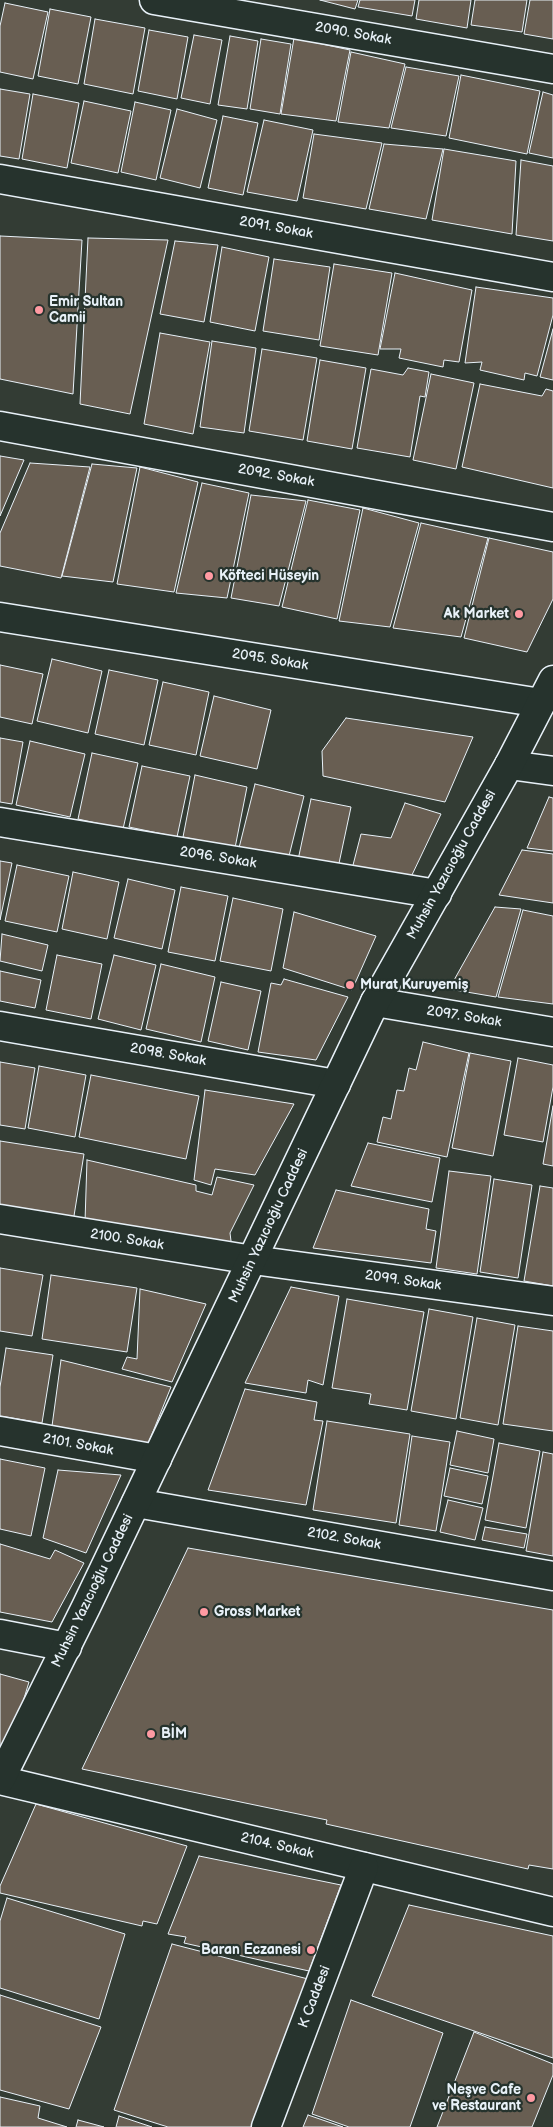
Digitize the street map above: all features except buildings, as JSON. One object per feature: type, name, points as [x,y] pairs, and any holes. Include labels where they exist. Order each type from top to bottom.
[{"type":"street","name":"2090. Sokak","points":[[154,0],[553,69]]},
{"type":"street","name":"2091. Sokak","points":[[0,179],[553,277]]},
{"type":"street","name":"2092. Sokak","points":[[0,426],[553,527]]},
{"type":"street","name":"2095. Sokak","points":[[0,617],[547,692]]},
{"type":"street","name":"Muhsin Yazıcıoğlu Caddesi","points":[[0,1780],[253,1260],[375,1002],[509,765],[547,692]]},
{"type":"street","points":[[509,765],[553,770]]},
{"type":"street","name":"2096. Sokak","points":[[0,822],[437,894]]},
{"type":"street","name":"2097. Sokak","points":[[375,1002],[553,1032]]},
{"type":"street","name":"2098. Sokak","points":[[0,1026],[336,1084]]},
{"type":"street","name":"2100. Sokak","points":[[0,1219],[253,1260]]},
{"type":"street","name":"2099. Sokak","points":[[253,1260],[553,1301]]},
{"type":"street","name":"2101. Sokak","points":[[0,1431],[157,1459]]},
{"type":"street","name":"2102. Sokak","points":[[136,1502],[553,1576]]},
{"type":"street","points":[[0,1634],[66,1646]]},
{"type":"street","name":"2104. Sokak","points":[[0,1780],[553,1912]]},
{"type":"street","name":"K Caddesi","points":[[266,2127],[364,1867]]},
{"type":"place","name":"Emir Sultan Camii","points":[[39,310]]},
{"type":"place","name":"Köfteci Hüseyin","points":[[209,576]]},
{"type":"place","name":"Ak Market","points":[[519,614]]},
{"type":"place","name":"Murat Kuruyemiş","points":[[350,985]]},
{"type":"place","name":"Gross Market","points":[[204,1612]]},
{"type":"place","name":"BİM","points":[[151,1734]]},
{"type":"place","name":"Baran Eczanesi","points":[[311,1950]]},
{"type":"place","name":"Neşve Cafe ve Restaurant","points":[[531,2098]]}]
